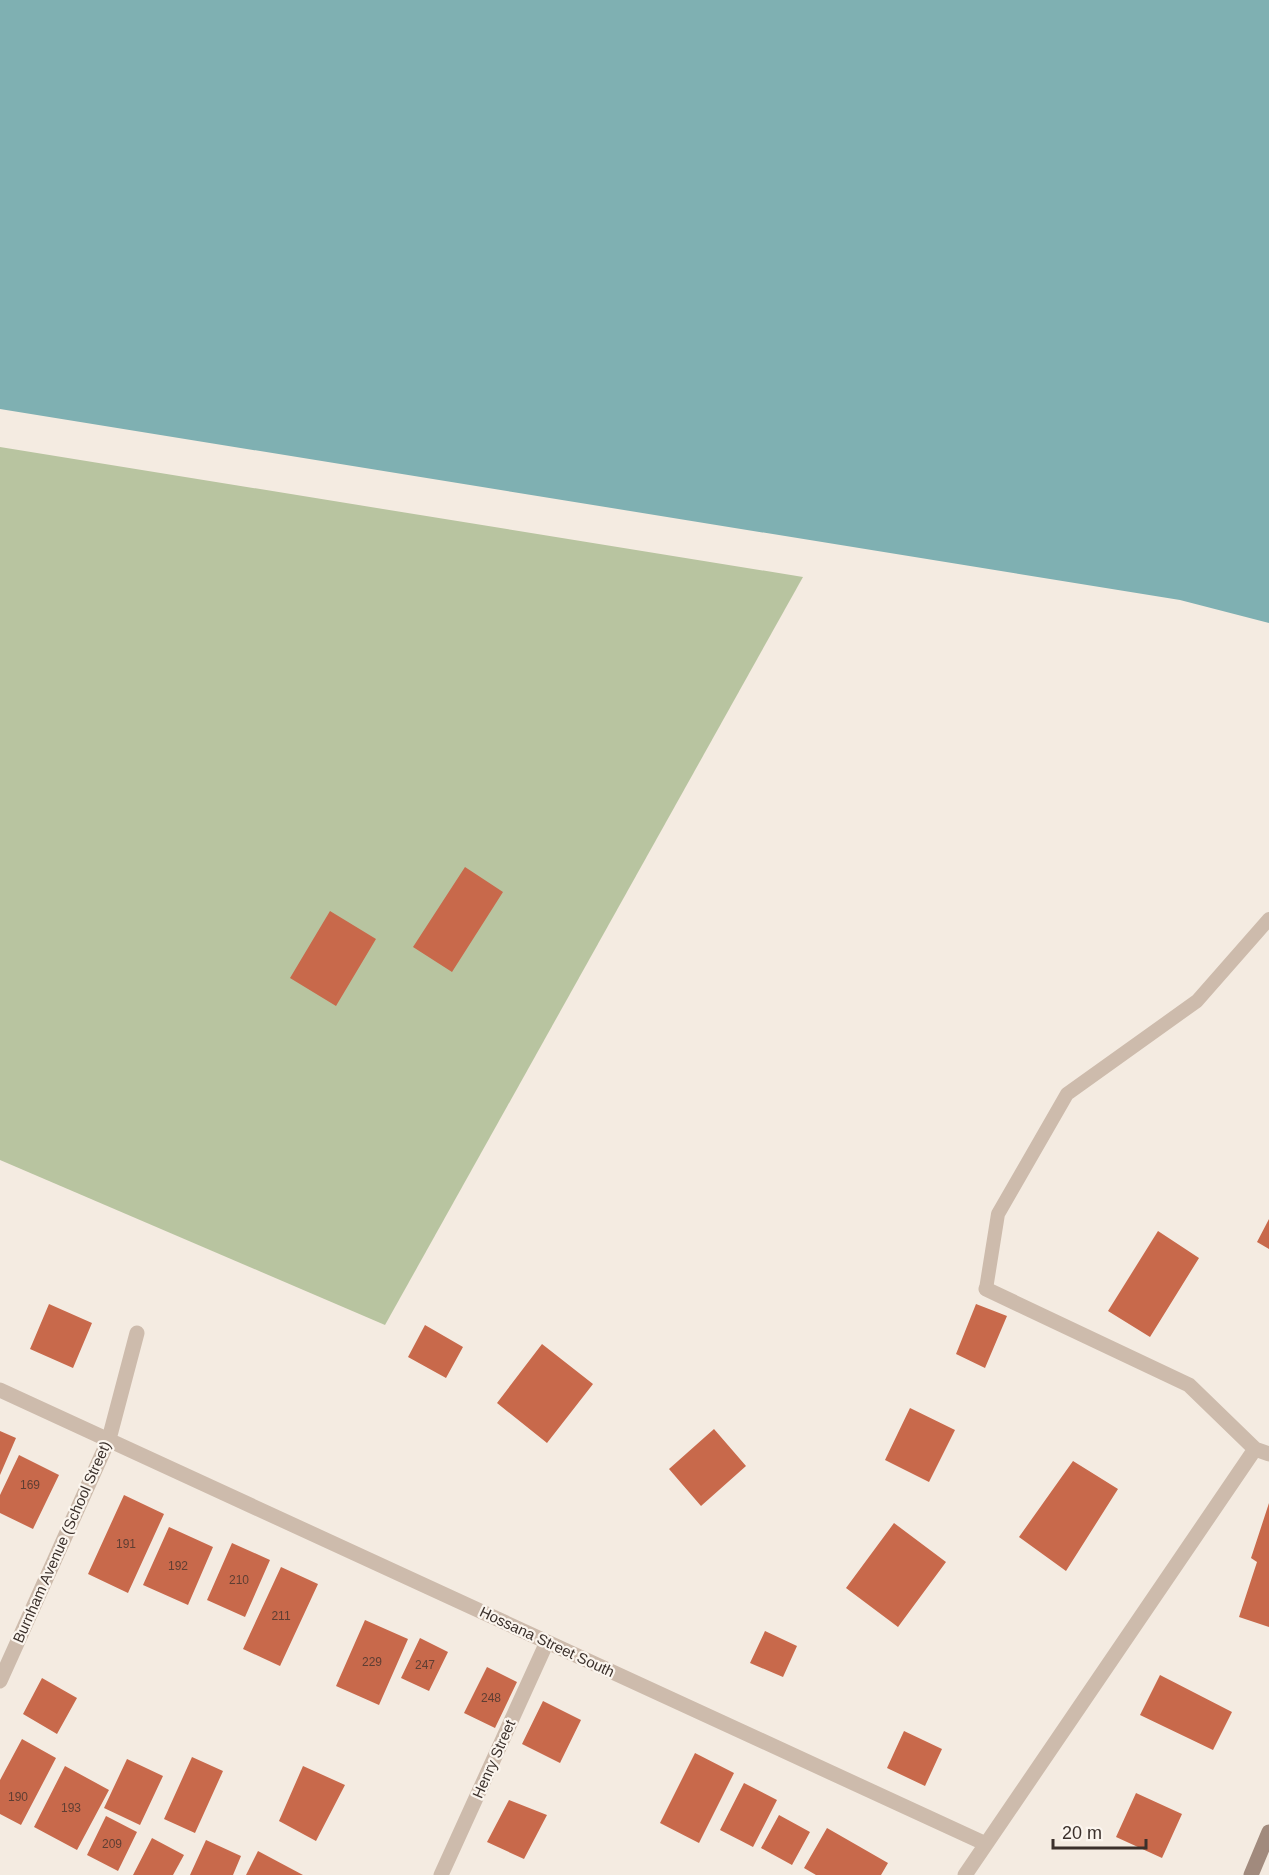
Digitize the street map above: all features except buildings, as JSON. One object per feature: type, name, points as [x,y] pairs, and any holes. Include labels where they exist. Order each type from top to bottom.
[{"type":"main road","points":[[1251,1875],[1269,1832]]},
{"type":"street","points":[[966,1875],[1262,1452],[1189,1385],[986,1289]]},
{"type":"street","name":"Burnham Avenue (School Street)","points":[[0,1681],[109,1440],[137,1333]]},
{"type":"street","name":"Hossana Street South","points":[[0,1390],[987,1844]]},
{"type":"street","name":"Henry Street","points":[[441,1875],[547,1642]]},
{"type":"lane","points":[[986,1289],[998,1214],[1067,1094],[1197,1001],[1269,919]]},
{"type":"green space","points":[[0,447],[803,577],[385,1325],[0,1160]]},
{"type":"water","points":[[0,0],[1269,0],[1269,623],[1180,600],[0,409]]}]
